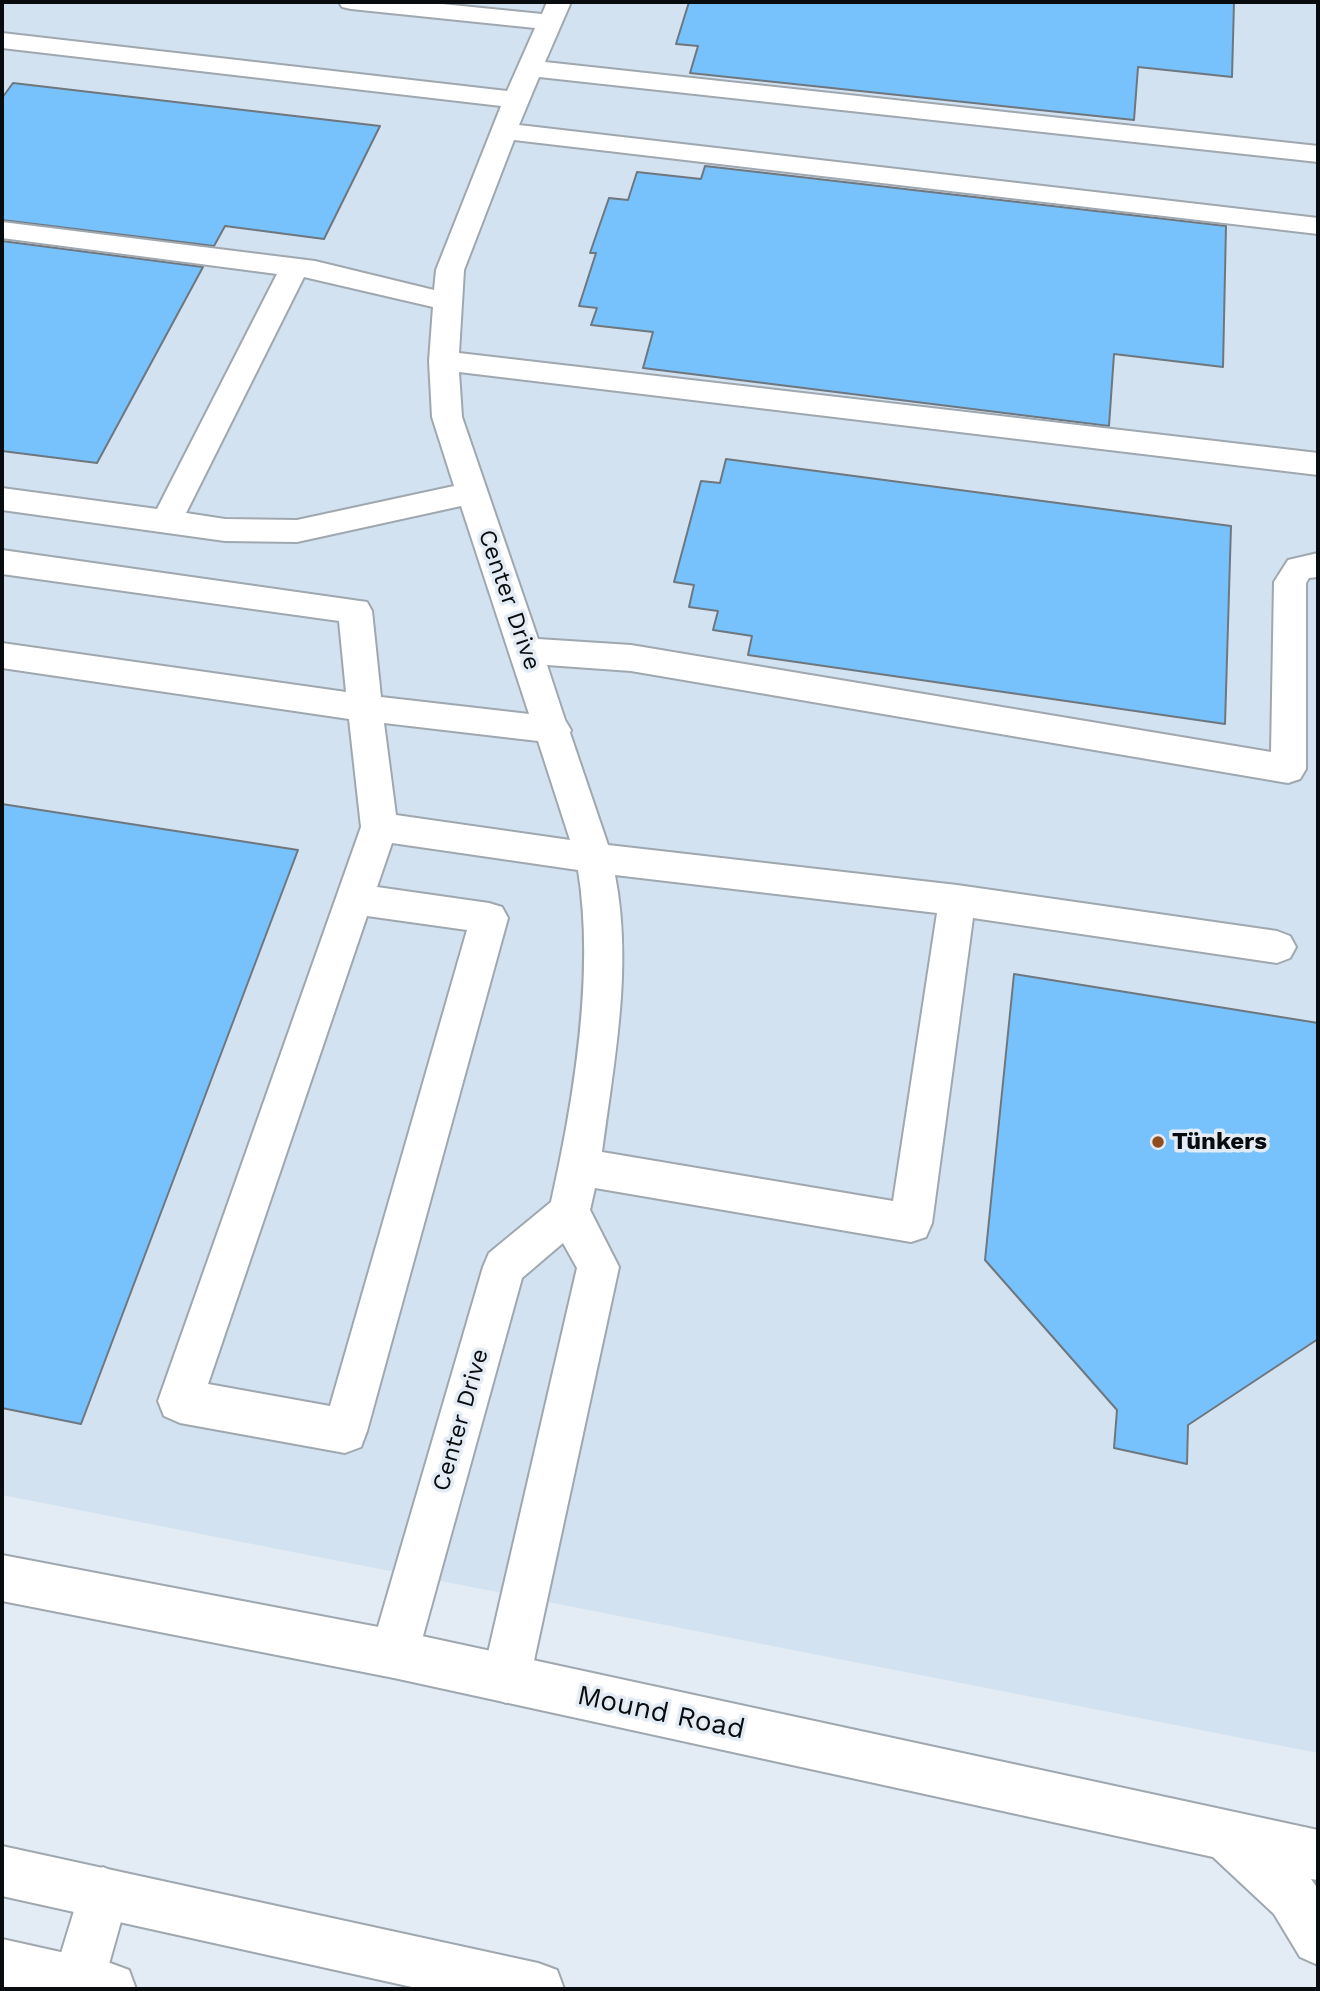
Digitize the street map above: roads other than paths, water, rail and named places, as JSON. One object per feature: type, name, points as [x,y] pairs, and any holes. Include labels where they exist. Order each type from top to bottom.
[{"type":"street","points":[[351,2],[554,12]]},
{"type":"street","name":"Center Drive","points":[[394,1654],[504,1267],[569,1212],[579,1167],[604,976],[602,903],[594,858],[554,730],[447,417],[444,362],[450,270],[516,100],[554,12]]},
{"type":"street","points":[[2,40],[516,100]]},
{"type":"street","points":[[531,68],[1318,153]]},
{"type":"street","points":[[505,131],[1318,226]]},
{"type":"street","points":[[2,230],[295,267],[448,302]]},
{"type":"street","points":[[166,522],[295,267]]},
{"type":"street","points":[[444,362],[1318,464]]},
{"type":"street","points":[[2,499],[225,530],[297,531],[471,493]]},
{"type":"street","points":[[2,562],[355,611],[380,827],[354,900],[180,1401],[345,1431],[489,918],[354,900]]},
{"type":"street","points":[[527,651],[631,658],[1303,771],[1290,582],[1299,568],[1318,565]]},
{"type":"street","points":[[2,656],[365,708],[554,730]]},
{"type":"street","points":[[380,827],[594,858],[957,900],[1276,947]]},
{"type":"street","points":[[579,1167],[911,1223],[957,900]]},
{"type":"street","points":[[506,1679],[598,1267],[569,1212]]},
{"type":"street","name":"Mound Road","points":[[2,1578],[394,1654],[1318,1855]]},
{"type":"street","points":[[1228,1837],[1265,1867],[1293,1898],[1318,1939]]},
{"type":"street","points":[[2,1871],[538,1989]]},
{"type":"street","points":[[2,1965],[88,1987],[103,1893]]},
{"type":"place","name":"Tünkers","points":[[1158,1142]]}]
